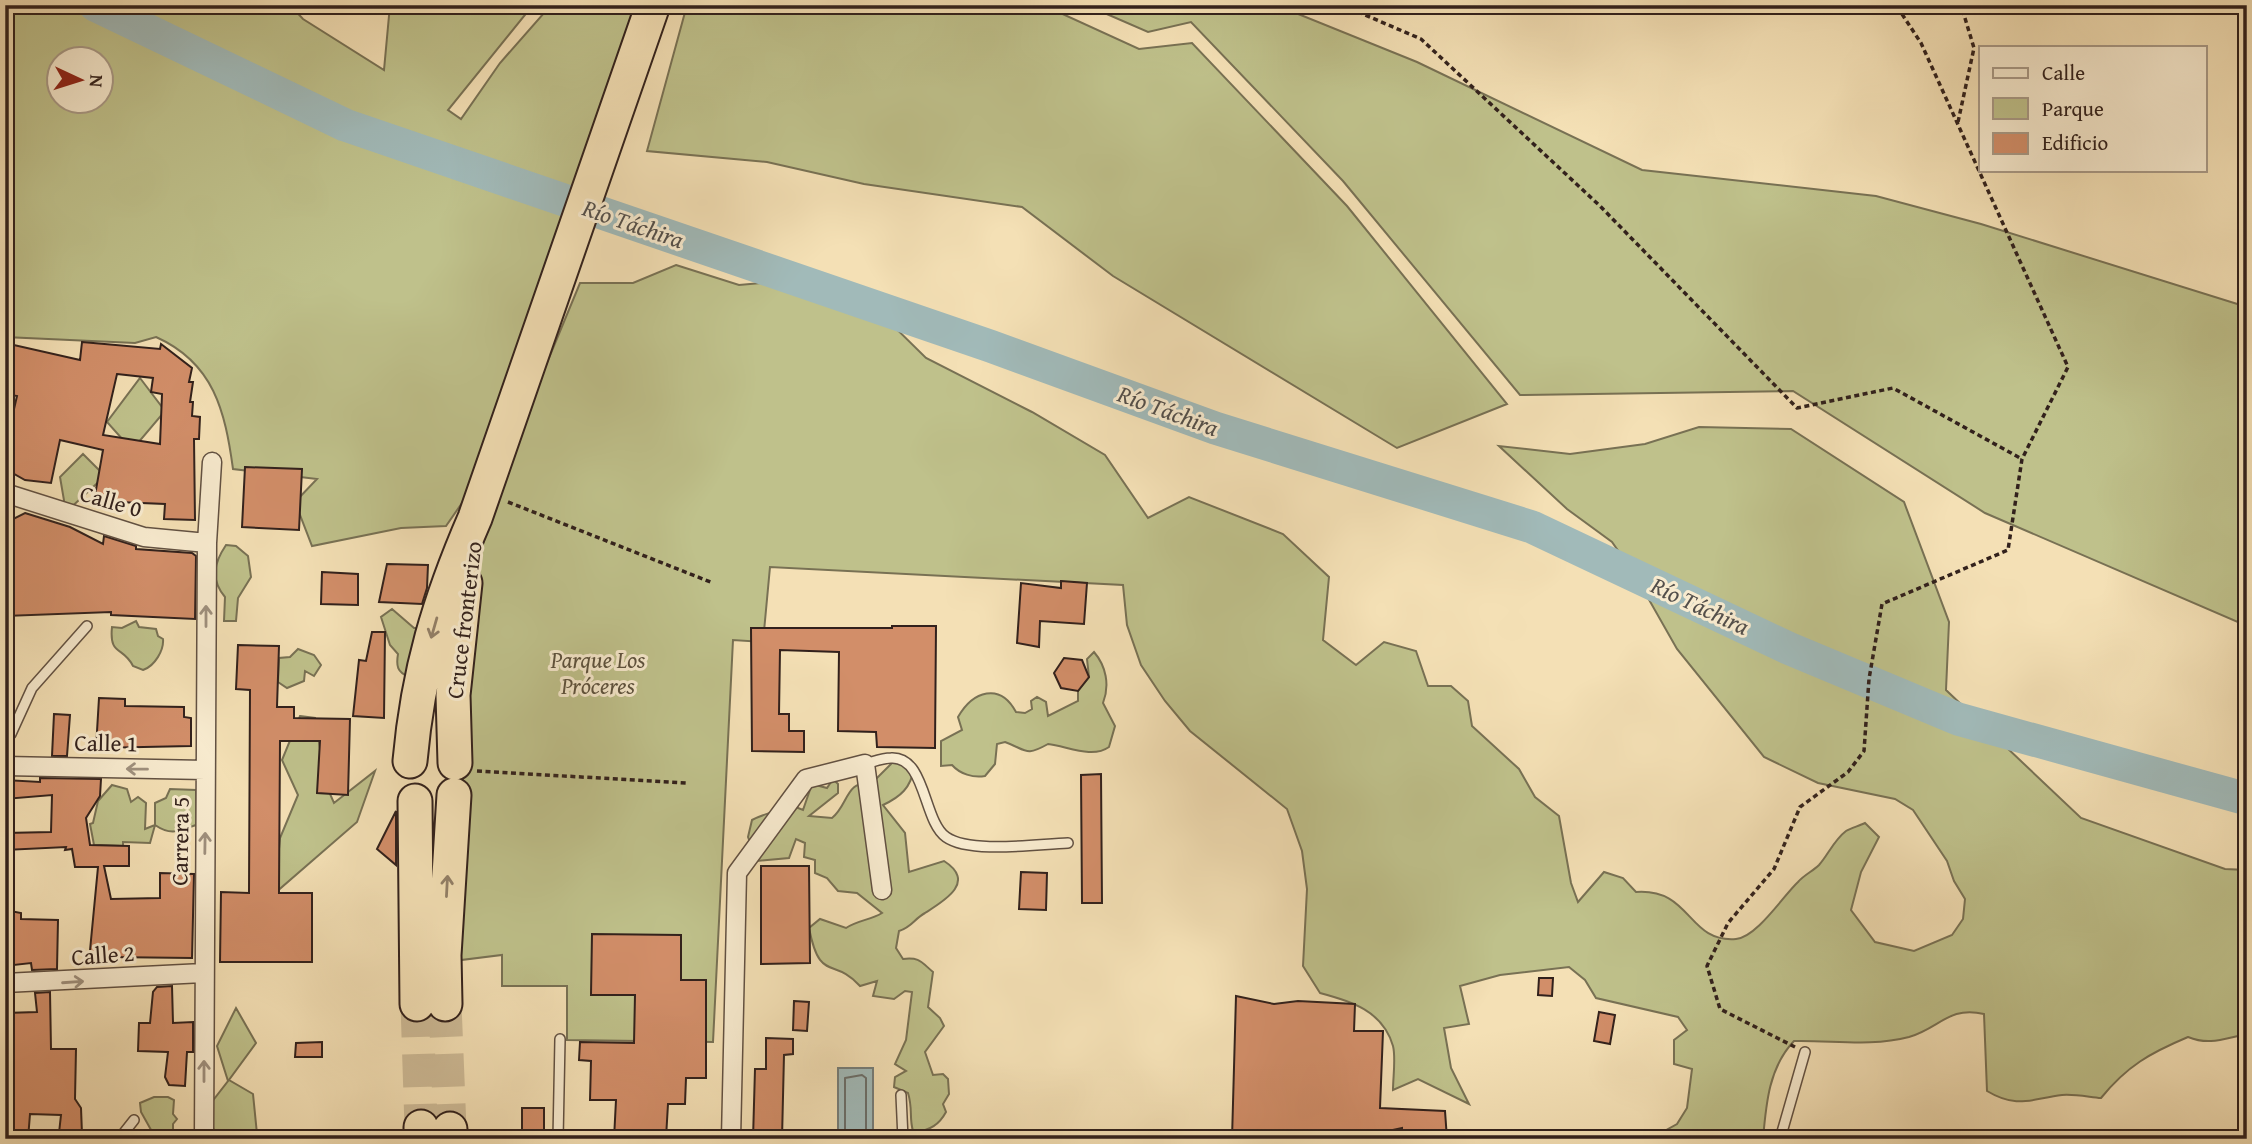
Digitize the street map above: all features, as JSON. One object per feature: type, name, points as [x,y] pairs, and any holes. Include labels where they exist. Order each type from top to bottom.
[{"type":"highway","points":[[486,508],[653,5]]},
{"type":"highway","name":"Cruce fronterizo","points":[[486,508],[457,634],[453,695],[459,776],[444,955],[431,1004],[415,800],[409,794],[404,778],[410,761],[420,677],[443,597],[486,508]]},
{"type":"highway","points":[[410,761],[425,751],[433,750],[449,757],[459,776],[436,805],[415,800]]},
{"type":"street","name":"Carrera 5","points":[[204,1139],[207,543],[212,462]]},
{"type":"street","name":"Calle 0","points":[[5,493],[144,537],[207,543]]},
{"type":"street","points":[[731,1139],[737,873],[806,779],[865,764],[882,890]]},
{"type":"street","name":"Calle 1","points":[[5,766],[205,770]]},
{"type":"street","name":"Calle 2","points":[[5,984],[204,973]]},
{"type":"lane","points":[[5,739],[11,734],[32,688],[87,626]]},
{"type":"lane","points":[[865,764],[891,758],[907,764],[919,779],[936,827],[964,846],[1068,843]]},
{"type":"lane","points":[[558,1139],[561,1039]]},
{"type":"lane","points":[[1780,1139],[1805,1052]]},
{"type":"lane","points":[[901,1095],[904,1139]]},
{"type":"lane","points":[[119,1139],[134,1120]]},
{"type":"path","points":[[1342,5],[1421,39],[1600,206],[1797,408],[1893,388],[2022,459]]},
{"type":"path","points":[[1896,5],[1921,43],[1979,170]]},
{"type":"path","points":[[1958,124],[1974,48],[1961,5]]},
{"type":"path","points":[[1805,1052],[1720,1009],[1707,965],[1728,923],[1774,869],[1800,807],[1848,772],[1864,751],[1869,679],[1882,604],[2008,550],[2022,459],[2068,366],[1980,172]]},
{"type":"path","points":[[486,508],[713,583]]},
{"type":"path","points":[[459,776],[686,783]]},
{"type":"green space","points":[[5,5],[290,5],[303,19],[384,70],[390,5],[533,5],[448,110],[461,119],[500,63],[551,5],[647,5],[478,480],[446,526],[401,528],[312,546],[295,502],[317,479],[233,469],[226,428],[213,391],[204,375],[176,348],[156,337],[135,343],[5,337]]},
{"type":"green space","points":[[687,5],[1043,5],[1139,49],[1192,43],[1347,206],[1507,404],[1397,448],[1113,276],[1022,207],[864,184],[767,162],[647,151]]},
{"type":"green space","points":[[1086,5],[1276,5],[1417,62],[1642,170],[1876,196],[1981,224],[2247,307],[2247,626],[1985,513],[1793,391],[1520,395],[1343,181],[1191,22],[1148,32]]},
{"type":"green space","name":"Parque Los Próceres","points":[[676,265],[739,285],[814,278],[861,294],[926,358],[1032,412],[1105,455],[1148,518],[1189,497],[1283,534],[1329,577],[1323,640],[1356,665],[1384,642],[1416,651],[1428,686],[1451,686],[1468,701],[1472,726],[1519,769],[1535,797],[1559,816],[1571,883],[1578,902],[1604,872],[1623,878],[1636,892],[1654,893],[1668,898],[1708,933],[1720,938],[1744,937],[1761,924],[1800,880],[1819,865],[1842,835],[1865,823],[1879,837],[1861,872],[1851,910],[1875,942],[1914,951],[1952,935],[1963,919],[1965,899],[1954,881],[1947,861],[1913,810],[1895,799],[1818,783],[1764,757],[1677,649],[1635,575],[1612,542],[1567,509],[1499,446],[1570,454],[1645,444],[1699,427],[1791,429],[1904,502],[1949,622],[1946,690],[2081,818],[2225,869],[2247,870],[2247,1034],[2211,1041],[2188,1037],[2174,1043],[2130,1069],[2101,1098],[2062,1095],[2024,1101],[2007,1100],[1987,1091],[1984,1014],[1972,1012],[1953,1015],[1920,1033],[1895,1040],[1794,1041],[1774,1074],[1763,1139],[1650,1139],[1677,1124],[1687,1108],[1692,1069],[1674,1064],[1674,1040],[1687,1030],[1678,1017],[1596,998],[1585,980],[1569,967],[1500,975],[1460,986],[1469,1024],[1444,1028],[1451,1068],[1469,1104],[1418,1079],[1393,1090],[1394,1051],[1382,1024],[1354,1004],[1320,993],[1303,966],[1307,889],[1302,851],[1287,809],[1190,731],[1165,701],[1141,665],[1127,625],[1123,585],[770,567],[763,642],[733,640],[713,1042],[567,1040],[567,986],[502,986],[502,955],[453,961],[468,625],[478,559],[522,423],[580,283],[633,283]]},
{"type":"green space","points":[[140,378],[165,411],[132,450],[107,422]]},
{"type":"green space","points":[[83,454],[105,476],[66,512],[60,477]]},
{"type":"green space","points":[[226,545],[236,546],[248,556],[251,577],[238,598],[236,621],[224,621],[225,597],[217,584],[215,571]]},
{"type":"green space","points":[[392,609],[414,628],[428,628],[409,677],[398,668],[398,654],[390,645],[381,617]]},
{"type":"green space","points":[[136,621],[139,627],[156,629],[158,636],[163,639],[158,657],[143,670],[133,666],[115,647],[112,636],[112,627],[122,628]]},
{"type":"green space","points":[[298,649],[314,655],[321,665],[314,676],[305,671],[304,681],[287,688],[278,682],[279,658],[290,657]]},
{"type":"green space","points":[[1094,652],[1106,676],[1103,703],[1115,726],[1109,747],[1087,752],[1048,744],[1030,751],[1005,742],[997,744],[995,764],[985,776],[967,775],[952,765],[941,766],[941,741],[962,730],[958,717],[971,701],[979,696],[995,694],[1002,696],[1016,712],[1025,713],[1032,709],[1031,701],[1037,697],[1046,702],[1048,716],[1078,701],[1078,691],[1089,677],[1087,659]]},
{"type":"green space","points":[[300,716],[315,718],[326,785],[334,803],[375,771],[357,822],[275,893],[280,838],[298,795],[282,760]]},
{"type":"green space","points":[[893,762],[914,768],[904,791],[883,805],[905,833],[909,872],[944,861],[958,876],[958,884],[948,897],[899,931],[896,948],[903,959],[917,960],[933,972],[928,1007],[944,1026],[925,1052],[933,1075],[943,1074],[948,1079],[949,1094],[943,1104],[946,1112],[932,1127],[918,1131],[913,1131],[908,1093],[894,1087],[895,1077],[906,1071],[895,1064],[906,1040],[912,992],[905,991],[894,999],[873,996],[877,981],[860,986],[851,977],[823,963],[813,945],[809,928],[820,919],[846,928],[882,913],[857,893],[838,891],[827,878],[815,873],[815,860],[804,857],[805,843],[796,839],[789,858],[757,861],[748,837],[752,820],[788,804],[803,810],[812,784],[827,788],[833,779],[838,784],[838,793],[809,816],[832,818],[852,789],[871,784]]},
{"type":"green space","points":[[112,785],[127,789],[131,802],[138,797],[146,803],[145,829],[155,825],[150,843],[94,845],[90,824],[93,823],[98,801]]},
{"type":"green space","points":[[170,789],[196,790],[196,825],[180,831],[171,831],[155,825],[155,803],[166,798]]},
{"type":"green space","points":[[236,1008],[256,1043],[229,1080],[253,1094],[257,1134],[250,1139],[219,1139],[204,1112],[228,1081],[217,1046]]},
{"type":"green space","points":[[154,1097],[174,1100],[173,1114],[177,1119],[173,1124],[173,1139],[155,1137],[141,1112],[140,1103]]},
{"type":"water","points":[[838,1068],[873,1068],[873,1137],[838,1137]]},
{"type":"building","points":[[82,342],[160,349],[161,344],[192,368],[189,382],[193,382],[190,402],[193,402],[192,416],[200,417],[199,439],[194,439],[195,520],[164,519],[165,504],[94,501],[103,450],[60,440],[51,483],[25,480],[9,471],[11,461],[5,459],[5,448],[17,396],[5,394],[5,343],[80,360]],"holes":[[[117,374],[153,378],[151,392],[162,394],[160,444],[103,435]]]},
{"type":"building","points":[[245,467],[302,469],[299,530],[242,527]]},
{"type":"building","points":[[25,513],[70,527],[103,544],[104,536],[136,546],[136,549],[192,553],[196,556],[195,619],[111,615],[111,612],[5,616],[5,573],[12,573],[14,543],[5,543],[5,523]]},
{"type":"building","points":[[387,564],[428,565],[427,588],[422,604],[379,602]]},
{"type":"building","points":[[322,572],[358,574],[358,605],[321,604]]},
{"type":"building","points":[[1061,581],[1087,583],[1084,624],[1040,621],[1039,647],[1017,643],[1021,583],[1061,588]]},
{"type":"building","points":[[936,626],[935,748],[877,747],[876,732],[838,731],[839,652],[780,650],[779,714],[789,714],[789,731],[804,731],[804,752],[752,751],[751,628]]},
{"type":"building","points":[[372,632],[385,632],[384,718],[353,716],[359,660],[366,661]]},
{"type":"building","points":[[238,645],[279,646],[277,707],[294,707],[294,718],[350,719],[348,795],[317,793],[320,741],[280,741],[279,893],[312,893],[312,962],[220,962],[221,892],[249,893],[250,690],[236,689]]},
{"type":"building","points":[[1064,658],[1082,660],[1089,677],[1078,691],[1061,688],[1054,673]]},
{"type":"building","points":[[99,698],[125,699],[125,706],[184,707],[184,717],[191,718],[191,746],[96,748]]},
{"type":"building","points":[[54,714],[70,715],[67,756],[52,756]]},
{"type":"building","points":[[1101,774],[1102,903],[1082,903],[1081,775]]},
{"type":"building","points":[[40,778],[101,779],[100,796],[86,818],[90,845],[129,846],[129,866],[104,866],[111,899],[160,898],[160,873],[194,874],[192,958],[108,957],[89,961],[98,867],[75,867],[72,849],[65,850],[66,847],[5,850],[5,833],[51,832],[52,795],[5,799],[5,780],[40,782]]},
{"type":"building","points":[[396,811],[396,865],[377,849]]},
{"type":"building","points":[[761,866],[809,866],[810,963],[761,964]]},
{"type":"building","points":[[1021,872],[1047,873],[1046,910],[1019,909]]},
{"type":"building","points":[[5,910],[21,913],[21,919],[58,920],[57,969],[32,970],[31,963],[5,966]]},
{"type":"building","points":[[592,934],[681,935],[681,980],[706,980],[706,1078],[686,1078],[685,1104],[668,1104],[666,1138],[614,1139],[616,1100],[590,1100],[591,1061],[579,1060],[580,1042],[634,1043],[635,995],[591,995]]},
{"type":"building","points":[[1539,978],[1553,978],[1552,996],[1538,995]]},
{"type":"building","points":[[172,986],[173,1023],[193,1022],[193,1052],[187,1052],[185,1086],[169,1085],[165,1077],[168,1052],[138,1051],[139,1023],[150,1023],[153,992],[157,987]]},
{"type":"building","points":[[50,992],[51,1049],[76,1049],[75,1099],[81,1108],[82,1134],[59,1133],[61,1115],[30,1114],[28,1139],[5,1139],[5,1013],[37,1012],[35,993]]},
{"type":"building","points":[[1236,996],[1274,1004],[1298,1001],[1355,1004],[1354,1031],[1383,1031],[1380,1108],[1445,1111],[1447,1139],[1402,1139],[1402,1128],[1351,1139],[1232,1139]]},
{"type":"building","points":[[794,1001],[809,1002],[807,1031],[793,1030]]},
{"type":"building","points":[[1599,1012],[1615,1015],[1610,1044],[1594,1041]]},
{"type":"building","points":[[766,1038],[793,1039],[793,1054],[784,1055],[782,1139],[753,1139],[755,1069],[766,1069]]},
{"type":"building","points":[[322,1042],[322,1057],[295,1057],[296,1043]]},
{"type":"building","points":[[522,1108],[544,1108],[544,1139],[522,1139]]},
{"type":"waterway","name":"Río Táchira","points":[[95,5],[345,125],[990,346],[1215,428],[1532,527],[1788,648],[1958,719],[2247,799]]},
{"type":"tunnel","points":[[417,1004],[421,1127]]},
{"type":"tunnel","points":[[445,1004],[450,1129]]}]
